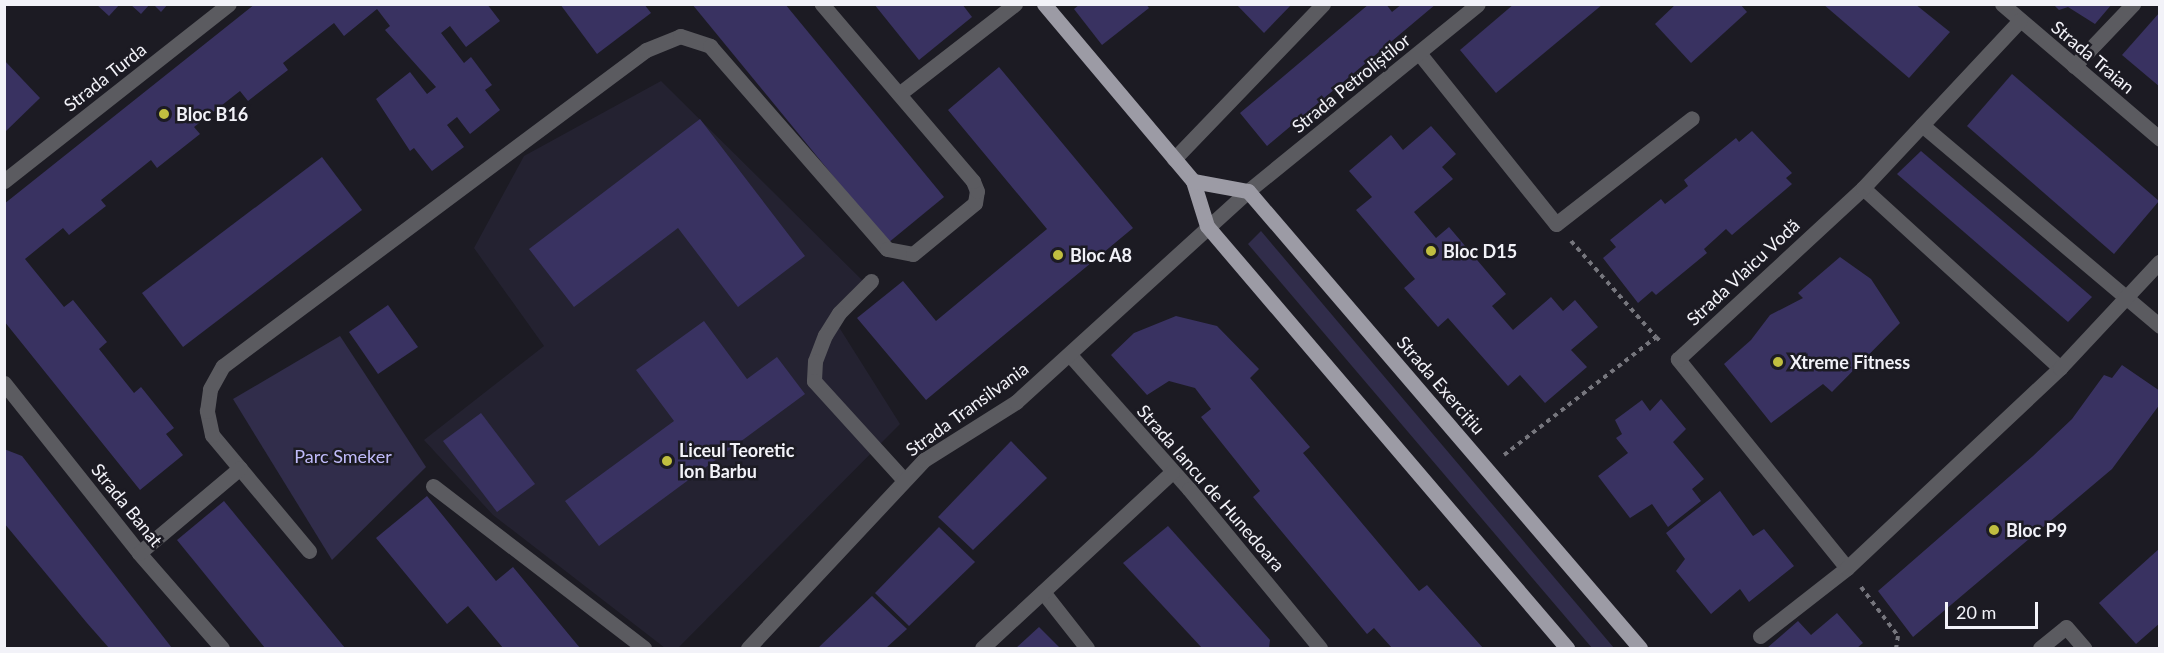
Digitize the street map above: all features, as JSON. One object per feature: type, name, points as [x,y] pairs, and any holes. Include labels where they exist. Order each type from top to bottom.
[{"type":"main road","points":[[1044,4],[1193,181],[1207,226],[1567,648]]},
{"type":"main road","points":[[1193,181],[1248,191]]},
{"type":"main road","name":"Strada Exercițiu","points":[[1248,191],[1640,648]]},
{"type":"street","name":"Strada Turda","points":[[4,181],[230,4]]},
{"type":"street","points":[[309,551],[212,435],[209,419],[210,389],[223,366],[646,50],[680,36],[710,46],[887,249],[913,254],[975,203],[977,191],[973,181],[822,4]]},
{"type":"street","points":[[899,94],[1014,4]]},
{"type":"street","points":[[1174,159],[1323,4]]},
{"type":"street","name":"Strada Petroliștilor","points":[[1248,191],[1478,4]]},
{"type":"street","name":"Strada Traian","points":[[2002,4],[2160,138]]},
{"type":"street","points":[[2074,66],[2133,4]]},
{"type":"street","name":"Strada Vlaicu Vodă","points":[[1678,359],[1863,189],[2020,20]]},
{"type":"street","points":[[1419,53],[1556,224],[1692,118]]},
{"type":"street","points":[[1922,125],[2128,296],[2160,326]]},
{"type":"street","points":[[1863,189],[2060,368]]},
{"type":"street","name":"Strada Transilvania","points":[[748,648],[924,460],[1016,402],[1248,191]]},
{"type":"street","points":[[1760,636],[1847,568],[2060,368],[2160,261]]},
{"type":"street","points":[[872,282],[839,313],[825,335],[815,361],[814,381],[904,480]]},
{"type":"street","name":"Strada Iancu de Hunedoara","points":[[1070,355],[1320,648]]},
{"type":"street","points":[[1678,359],[1847,568]]},
{"type":"street","name":"Strada Banat","points":[[4,383],[139,553],[222,648]]},
{"type":"street","points":[[139,553],[240,468]]},
{"type":"street","points":[[982,648],[1172,472]]},
{"type":"street","points":[[433,486],[608,625],[644,648]]},
{"type":"street","points":[[1043,592],[1087,648]]},
{"type":"street","points":[[2040,648],[2066,627],[2084,648]]},
{"type":"path","points":[[1556,224],[1678,359]]},
{"type":"path","points":[[1487,468],[1656,337]]},
{"type":"path","points":[[1847,568],[1898,636],[1896,648]]},
{"type":"shaded area","points":[[661,81],[865,283],[837,324],[900,424],[678,648],[665,648],[493,515],[424,440],[544,346],[474,248],[524,156]]},
{"type":"green space","points":[[1261,231],[1614,648],[1592,648],[1248,244]]},
{"type":"green space","name":"Parc Smeker","points":[[340,336],[426,467],[332,560],[233,399]]},
{"type":"building","points":[[96,4],[120,4],[109,16]]},
{"type":"building","points":[[130,4],[150,4],[141,14]]},
{"type":"building","points":[[153,4],[168,4],[161,12]]},
{"type":"building","points":[[255,4],[487,4],[500,21],[466,47],[450,26],[441,33],[464,63],[471,57],[492,85],[485,90],[500,110],[470,134],[457,117],[447,125],[464,147],[432,171],[414,148],[410,151],[376,99],[410,72],[427,94],[436,87],[385,30],[390,26],[377,9],[344,36],[334,23],[283,63],[288,70],[248,101],[240,91],[194,127],[200,134],[157,168],[151,160],[101,200],[106,206],[69,235],[63,228],[25,259],[64,307],[73,300],[107,342],[99,349],[134,393],[141,387],[174,428],[166,434],[183,455],[140,490],[4,321],[4,204]]},
{"type":"building","points":[[560,4],[644,4],[651,13],[597,54]]},
{"type":"building","points":[[692,4],[785,4],[944,197],[888,243]]},
{"type":"building","points":[[874,4],[962,4],[972,17],[919,60]]},
{"type":"building","points":[[1080,4],[1146,4],[1149,8],[1102,45],[1074,9]]},
{"type":"building","points":[[1236,4],[1292,4],[1264,33]]},
{"type":"building","points":[[1369,4],[1386,4],[1392,12],[1402,4],[1436,4],[1267,146],[1240,113]]},
{"type":"building","points":[[1514,4],[1603,4],[1496,93],[1460,50]]},
{"type":"building","points":[[1676,4],[1740,4],[1747,12],[1691,63],[1655,24]]},
{"type":"building","points":[[1823,4],[1915,4],[1950,32],[1909,78]]},
{"type":"building","points":[[2053,4],[2112,4],[2095,24],[2068,7],[2059,10]]},
{"type":"building","points":[[2160,12],[2160,87],[2122,55]]},
{"type":"building","points":[[4,60],[40,98],[4,133]]},
{"type":"building","name":"Bloc A8","points":[[999,67],[1133,228],[926,400],[857,318],[903,281],[936,321],[1047,229],[948,110]]},
{"type":"building","points":[[2012,74],[2159,201],[2114,254],[1967,126]]},
{"type":"building","points":[[700,119],[805,256],[738,307],[678,228],[574,307],[529,249]]},
{"type":"building","name":"Bloc D15","points":[[1431,126],[1456,154],[1442,167],[1453,179],[1414,212],[1436,238],[1449,227],[1506,294],[1492,306],[1513,330],[1551,297],[1563,311],[1575,300],[1598,327],[1571,350],[1587,367],[1545,403],[1520,375],[1508,386],[1448,318],[1438,327],[1404,288],[1415,279],[1356,210],[1372,197],[1349,171],[1391,135],[1403,150]]},
{"type":"building","points":[[1752,131],[1792,173],[1786,178],[1792,184],[1732,235],[1726,229],[1704,249],[1707,253],[1656,295],[1652,291],[1638,303],[1603,258],[1616,247],[1610,240],[1661,199],[1665,204],[1688,186],[1684,180],[1736,138],[1739,142]]},
{"type":"building","points":[[1921,151],[2092,297],[2068,322],[1897,174]]},
{"type":"building","points":[[322,157],[362,210],[183,347],[142,293]]},
{"type":"building","points":[[1840,257],[1871,279],[1900,323],[1832,392],[1823,384],[1771,423],[1724,364],[1751,340],[1770,315],[1803,298],[1798,293]]},
{"type":"building","points":[[388,305],[418,347],[378,374],[349,332]]},
{"type":"building","points":[[1176,316],[1217,326],[1259,369],[1250,378],[1310,447],[1303,453],[1419,591],[1427,585],[1483,648],[1392,648],[1374,628],[1367,634],[1253,497],[1260,491],[1201,417],[1211,409],[1195,388],[1169,381],[1147,395],[1111,355],[1134,333]]},
{"type":"building","name":"Liceul Teoretic Ion Barbu","points":[[704,321],[747,379],[777,357],[805,394],[599,546],[565,501],[674,421],[636,370]]},
{"type":"building","name":"Bloc P9","points":[[2122,365],[2160,391],[2160,404],[2112,469],[1913,637],[1878,591],[2033,456],[2072,419],[2104,375],[2112,378]]},
{"type":"building","points":[[1661,399],[1686,429],[1673,442],[1704,479],[1692,489],[1701,501],[1668,527],[1652,504],[1630,518],[1598,476],[1628,453],[1616,438],[1622,434],[1615,420],[1642,400],[1650,411]]},
{"type":"building","points":[[481,413],[535,484],[497,512],[443,441]]},
{"type":"building","points":[[1011,441],[1047,478],[973,550],[938,517]]},
{"type":"building","points":[[4,449],[22,456],[172,648],[109,648],[87,623],[4,523]]},
{"type":"building","points":[[1720,491],[1753,536],[1764,529],[1794,566],[1749,602],[1740,589],[1711,614],[1676,571],[1685,559],[1666,533]]},
{"type":"building","points":[[427,496],[496,581],[513,567],[580,648],[503,648],[468,606],[447,624],[376,538]]},
{"type":"building","points":[[224,501],[345,648],[265,648],[177,540]]},
{"type":"building","points":[[1168,526],[1270,640],[1269,648],[1202,648],[1123,563]]},
{"type":"building","points":[[939,527],[975,562],[909,626],[875,593]]},
{"type":"building","points":[[2160,548],[2160,623],[2136,644],[2099,603]]},
{"type":"building","points":[[872,596],[907,629],[886,648],[818,648]]},
{"type":"building","points":[[1837,613],[1863,643],[1857,648],[1767,648],[1798,621],[1811,635]]},
{"type":"building","points":[[1039,627],[1060,648],[1016,648]]},
{"type":"place","name":"Bloc B16","points":[[164,114]]},
{"type":"place","name":"Bloc D15","points":[[1431,251]]},
{"type":"place","name":"Bloc A8","points":[[1058,255]]},
{"type":"place","name":"Xtreme Fitness","points":[[1778,362]]},
{"type":"place","name":"Liceul Teoretic Ion Barbu","points":[[667,461]]},
{"type":"place","name":"Bloc P9","points":[[1994,530]]}]
